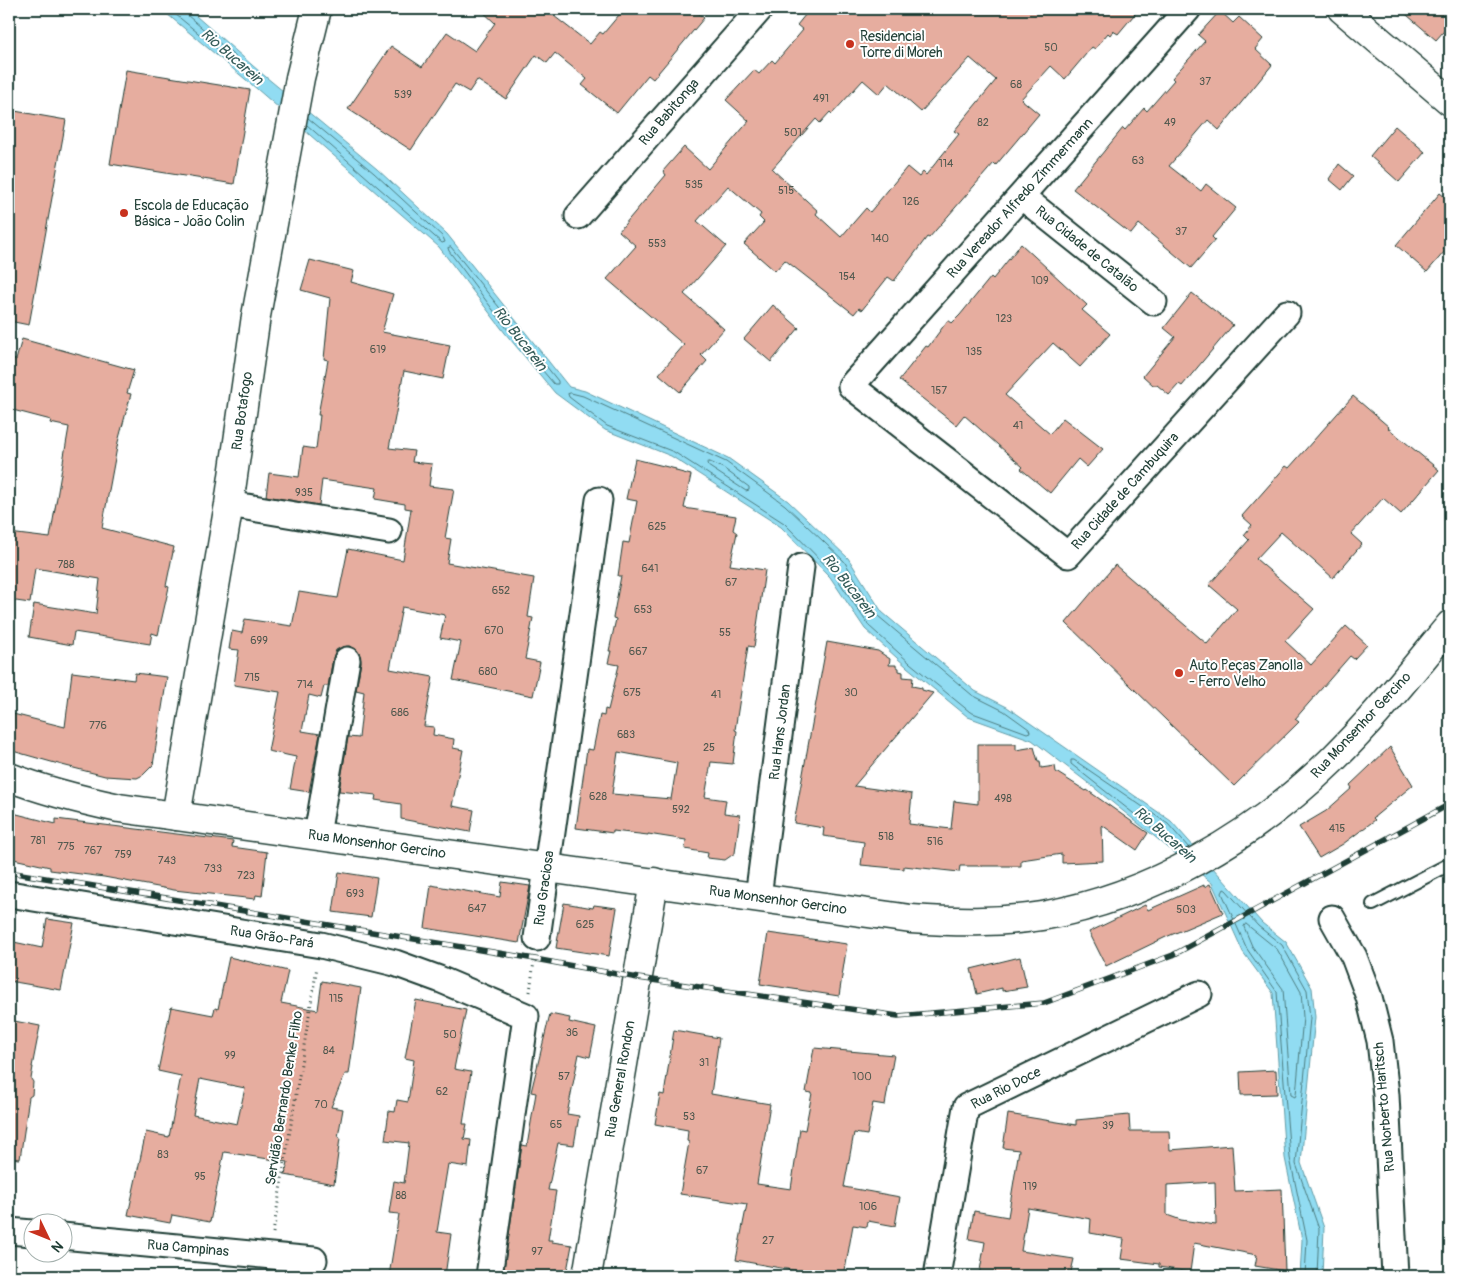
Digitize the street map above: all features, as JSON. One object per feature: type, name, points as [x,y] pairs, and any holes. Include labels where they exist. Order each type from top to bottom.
[{"type":"main road","name":"Rua Botafogo","points":[[176,816],[229,504],[256,316],[300,78],[317,9]]},
{"type":"main road","points":[[1342,9],[1450,101]]},
{"type":"main road","name":"Rua Monsenhor Gercino","points":[[9,777],[36,788],[119,808],[910,919],[959,923],[1043,916],[1125,893],[1169,874],[1221,847],[1251,828],[1291,797],[1332,761],[1375,714],[1450,625]]},
{"type":"main road","name":"Rua General Rondon","points":[[587,1276],[654,882]]},
{"type":"street","name":"Rua Babitonga","points":[[578,216],[760,9]]},
{"type":"street","name":"Rua Vereador Alfredo Zimmermann","points":[[851,386],[1188,9]]},
{"type":"street","name":"Rua Cidade de Catalão","points":[[1021,196],[1154,302]]},
{"type":"street","name":"Rua Cidade de Cambuquira","points":[[851,386],[1068,555],[1287,312]]},
{"type":"street","name":"Rua Graciosa","points":[[537,938],[599,500]]},
{"type":"street","points":[[229,504],[389,531]]},
{"type":"street","name":"Rua Hans Jordan","points":[[758,897],[801,568]]},
{"type":"street","points":[[317,835],[347,660]]},
{"type":"street","name":"Rua Grão-Pará","points":[[9,894],[321,945],[396,963],[526,1016]]},
{"type":"street","name":"Rua Norberto Haritsch","points":[[1332,918],[1354,957],[1370,997],[1380,1042],[1386,1095],[1395,1276]]},
{"type":"street","name":"Rua Rio Doce","points":[[937,1276],[966,1107],[1199,994]]},
{"type":"street","points":[[489,1276],[526,1016]]},
{"type":"street","points":[[9,1231],[22,1232]]},
{"type":"street","name":"Rua Campinas","points":[[72,1237],[314,1260]]},
{"type":"lane","points":[[1372,904],[1450,864]]},
{"type":"path","name":"Rua Graciosa","points":[[526,1016],[537,938]]},
{"type":"path","name":"Servidão Bernardo Benke Filho","points":[[269,1255],[321,945]]},
{"type":"water","name":"Rio Bucarein","points":[[161,9],[188,9],[260,72],[377,169],[447,234],[569,387],[585,391],[728,458],[788,501],[848,558],[882,612],[975,691],[1007,707],[1171,821],[1262,923],[1286,942],[1312,988],[1315,1017],[1301,1163],[1324,1228],[1322,1276],[1300,1276],[1302,1240],[1285,1158],[1273,993],[1243,952],[1212,883],[1032,740],[968,717],[907,667],[865,629],[830,577],[781,527],[671,456],[605,430],[555,393],[505,333],[439,247],[257,89]]},
{"type":"building","points":[[480,9],[545,9],[590,44],[600,32],[603,34],[624,9],[693,9],[704,18],[653,79],[648,75],[617,113],[582,85],[587,79],[555,53],[547,63],[536,55],[506,99],[477,80],[469,92],[455,84],[411,150],[348,109],[391,46],[422,67],[447,32],[475,51],[495,23]]},
{"type":"building","points":[[810,9],[1139,9],[1118,34],[1113,31],[1110,35],[1108,33],[1095,49],[1092,47],[1065,79],[1051,66],[1021,99],[1039,114],[996,165],[994,163],[929,238],[927,237],[894,281],[888,277],[862,310],[859,308],[854,314],[785,260],[775,271],[744,244],[764,222],[759,217],[761,214],[728,186],[697,221],[726,246],[684,294],[724,329],[701,355],[707,361],[680,392],[659,374],[684,345],[607,279],[636,246],[619,231],[666,175],[663,171],[684,147],[708,169],[749,121],[726,100],[754,70],[759,74],[772,60],[775,63],[803,30],[797,25]],"holes":[[[970,58],[996,80],[954,131],[959,134],[926,175],[923,172],[919,177],[907,167],[870,212],[866,208],[841,237],[816,214],[818,211],[772,169],[816,119],[820,123],[830,112],[832,114],[863,80],[879,94],[888,83],[921,112]]]},
{"type":"building","points":[[1400,9],[1450,9],[1450,24],[1436,40]]},
{"type":"building","points":[[1220,11],[1233,23],[1239,17],[1263,39],[1255,49],[1272,65],[1219,130],[1208,120],[1169,166],[1201,191],[1206,184],[1236,208],[1212,237],[1215,240],[1191,268],[1139,224],[1131,234],[1073,189],[1123,128],[1125,130],[1144,108],[1147,111],[1174,80],[1172,78],[1205,41],[1198,35]]},
{"type":"building","points":[[126,70],[250,90],[234,184],[110,164]]},
{"type":"building","points":[[9,110],[66,120],[29,325],[9,321]]},
{"type":"building","points":[[1395,126],[1425,152],[1399,182],[1370,156]]},
{"type":"building","points":[[1339,164],[1353,176],[1342,190],[1329,179]]},
{"type":"building","points":[[1440,193],[1450,201],[1450,240],[1443,249],[1445,251],[1427,272],[1396,245]]},
{"type":"building","points":[[1021,244],[1087,305],[1082,310],[1110,334],[1080,367],[1053,343],[1005,395],[1050,434],[1063,418],[1103,449],[1087,467],[1078,459],[1050,493],[1021,469],[1023,467],[964,415],[956,425],[899,380],[926,346],[928,347],[948,320],[952,323],[960,315],[991,277],[993,279]]},
{"type":"building","points":[[310,260],[354,271],[351,282],[393,294],[382,332],[450,345],[443,379],[404,371],[389,448],[414,451],[412,462],[432,464],[429,486],[454,489],[445,538],[451,539],[447,563],[534,578],[528,617],[533,618],[525,659],[540,662],[533,696],[453,680],[461,642],[440,638],[445,615],[402,607],[390,669],[433,677],[424,726],[434,727],[433,735],[454,739],[453,748],[463,750],[452,806],[474,810],[470,832],[401,819],[401,804],[375,800],[376,795],[339,791],[348,737],[359,738],[364,692],[356,690],[361,662],[360,655],[356,649],[349,646],[336,650],[328,686],[324,686],[321,698],[309,695],[302,731],[320,734],[309,792],[290,789],[296,757],[268,751],[280,692],[234,685],[239,650],[229,649],[232,631],[242,633],[245,619],[292,626],[299,592],[338,598],[348,549],[403,560],[411,509],[405,508],[405,504],[375,499],[377,488],[322,480],[319,505],[266,496],[269,473],[299,477],[303,447],[316,449],[320,415],[318,415],[328,360],[324,359],[330,298],[301,290]]},
{"type":"building","points":[[1192,293],[1233,325],[1182,386],[1179,384],[1169,395],[1143,376],[1175,337],[1164,328]]},
{"type":"building","points":[[773,305],[799,328],[771,362],[744,339]]},
{"type":"building","points":[[22,339],[134,370],[127,393],[131,394],[118,442],[102,528],[174,547],[166,586],[169,587],[158,635],[152,633],[150,644],[74,632],[72,645],[29,637],[34,604],[96,614],[100,579],[35,568],[30,603],[9,600],[9,533],[50,538],[69,427],[50,423],[51,420],[9,409],[9,358],[16,360]]},
{"type":"building","points":[[1353,396],[1439,470],[1401,514],[1383,498],[1351,534],[1362,544],[1333,578],[1281,532],[1256,559],[1314,609],[1285,641],[1311,665],[1346,626],[1367,645],[1354,659],[1350,656],[1295,719],[1299,722],[1234,786],[1066,623],[1115,565],[1207,644],[1237,609],[1209,585],[1249,540],[1244,535],[1252,525],[1242,516],[1286,466],[1289,468]]},
{"type":"building","points":[[635,459],[676,469],[676,471],[691,475],[684,508],[736,516],[733,530],[737,533],[730,565],[765,570],[754,647],[748,646],[735,730],[737,731],[733,764],[711,762],[705,797],[726,800],[724,813],[740,815],[735,853],[725,860],[707,858],[708,853],[685,849],[686,840],[648,834],[613,831],[613,833],[576,828],[587,749],[593,750],[600,715],[604,716],[605,709],[608,710],[619,665],[608,663],[611,651],[609,651],[616,619],[613,618],[621,576],[618,576],[623,542],[629,543],[637,501],[626,499]],"holes":[[[618,752],[677,763],[671,799],[612,794]]]},
{"type":"building","points":[[827,642],[878,651],[890,659],[889,665],[896,665],[899,671],[903,672],[903,677],[913,678],[912,686],[933,693],[854,786],[912,794],[909,824],[951,829],[954,801],[978,804],[978,744],[1016,744],[1016,750],[1034,747],[1041,768],[1055,766],[1056,772],[1087,790],[1148,833],[1137,850],[1102,825],[1103,861],[1062,863],[1062,854],[1021,860],[1021,866],[960,866],[959,872],[904,866],[904,869],[861,865],[864,842],[823,836],[824,828],[794,823]]},
{"type":"building","points":[[72,672],[134,680],[135,673],[167,677],[153,765],[143,775],[137,778],[105,776],[9,750],[9,713],[65,727]]},
{"type":"building","points":[[1390,747],[1413,785],[1373,818],[1375,820],[1343,844],[1319,858],[1299,827],[1326,811],[1352,788],[1350,785]]},
{"type":"building","points":[[9,812],[56,824],[56,819],[233,841],[232,847],[267,852],[262,896],[256,895],[255,899],[174,890],[104,877],[50,870],[50,867],[9,858]]},
{"type":"building","points":[[339,872],[377,878],[371,917],[333,912]]},
{"type":"building","points":[[502,882],[530,886],[519,943],[425,928],[431,885],[500,897]]},
{"type":"building","points":[[1210,884],[1223,913],[1166,937],[1106,966],[1089,932],[1145,905],[1148,910]]},
{"type":"building","points":[[564,903],[593,908],[594,905],[617,908],[609,956],[556,948]]},
{"type":"building","points":[[47,919],[74,923],[61,990],[9,981],[9,941],[42,948]]},
{"type":"building","points":[[768,933],[847,944],[839,996],[760,984]]},
{"type":"building","points":[[229,957],[288,971],[281,1003],[318,1010],[322,981],[361,988],[349,1074],[345,1074],[331,1107],[343,1109],[338,1137],[340,1138],[334,1184],[285,1175],[288,1162],[224,1152],[210,1222],[172,1215],[170,1223],[128,1215],[146,1132],[169,1137],[181,1076],[158,1071],[171,1007],[213,1015],[215,1008],[218,1009]],"holes":[[[200,1079],[245,1088],[237,1124],[193,1115]]]},
{"type":"building","points":[[1020,957],[1027,987],[1002,991],[1002,988],[977,994],[971,969]]},
{"type":"building","points":[[416,1000],[466,1010],[454,1069],[471,1072],[463,1124],[467,1124],[464,1139],[471,1140],[468,1167],[448,1164],[437,1232],[451,1234],[445,1276],[389,1276],[399,1214],[389,1213],[394,1181],[404,1183],[409,1143],[385,1140],[389,1111],[395,1112],[397,1100],[408,1102],[414,1060],[405,1058]]},
{"type":"building","points":[[550,1014],[570,1018],[569,1022],[596,1028],[590,1057],[579,1054],[567,1114],[579,1116],[574,1145],[558,1143],[548,1190],[556,1191],[548,1240],[572,1245],[566,1276],[503,1276],[522,1145],[527,1146],[536,1093],[531,1092]]},
{"type":"building","points":[[9,1020],[40,1026],[32,1067],[32,1095],[29,1097],[20,1159],[9,1158]]},
{"type":"building","points":[[674,1030],[719,1038],[711,1094],[770,1104],[757,1184],[791,1189],[800,1129],[805,1130],[812,1093],[806,1092],[814,1048],[894,1055],[885,1105],[873,1103],[867,1135],[854,1133],[844,1187],[900,1197],[895,1226],[868,1221],[867,1227],[853,1225],[844,1276],[802,1276],[803,1272],[736,1260],[747,1204],[680,1194],[689,1142],[687,1141],[688,1130],[655,1124],[660,1094],[664,1095]]},
{"type":"building","points":[[1276,1070],[1277,1094],[1241,1095],[1240,1072]]},
{"type":"building","points":[[1008,1114],[1076,1125],[1076,1120],[1129,1115],[1130,1131],[1169,1131],[1170,1150],[1232,1145],[1235,1191],[1282,1189],[1285,1271],[1255,1266],[1257,1255],[1194,1243],[1190,1272],[1159,1267],[1159,1264],[1121,1259],[1124,1239],[1090,1233],[1091,1219],[1028,1208],[1021,1251],[1074,1259],[1070,1276],[979,1276],[985,1242],[969,1239],[974,1211],[1008,1217],[1019,1150],[1003,1148]],"holes":[[[1215,1182],[1216,1225],[1181,1220],[1167,1215],[1167,1185]]]},
{"type":"railway","points":[[9,872],[535,959],[638,978],[898,1016],[1044,1003],[1173,955],[1450,804]]},
{"type":"place","name":"Residencial Torre di Moreh","points":[[850,44]]},
{"type":"place","name":"Escola de Educação Básica - João Colin","points":[[124,213]]},
{"type":"place","name":"Auto Peças Zanolla - Ferro Velho","points":[[1179,673]]}]
